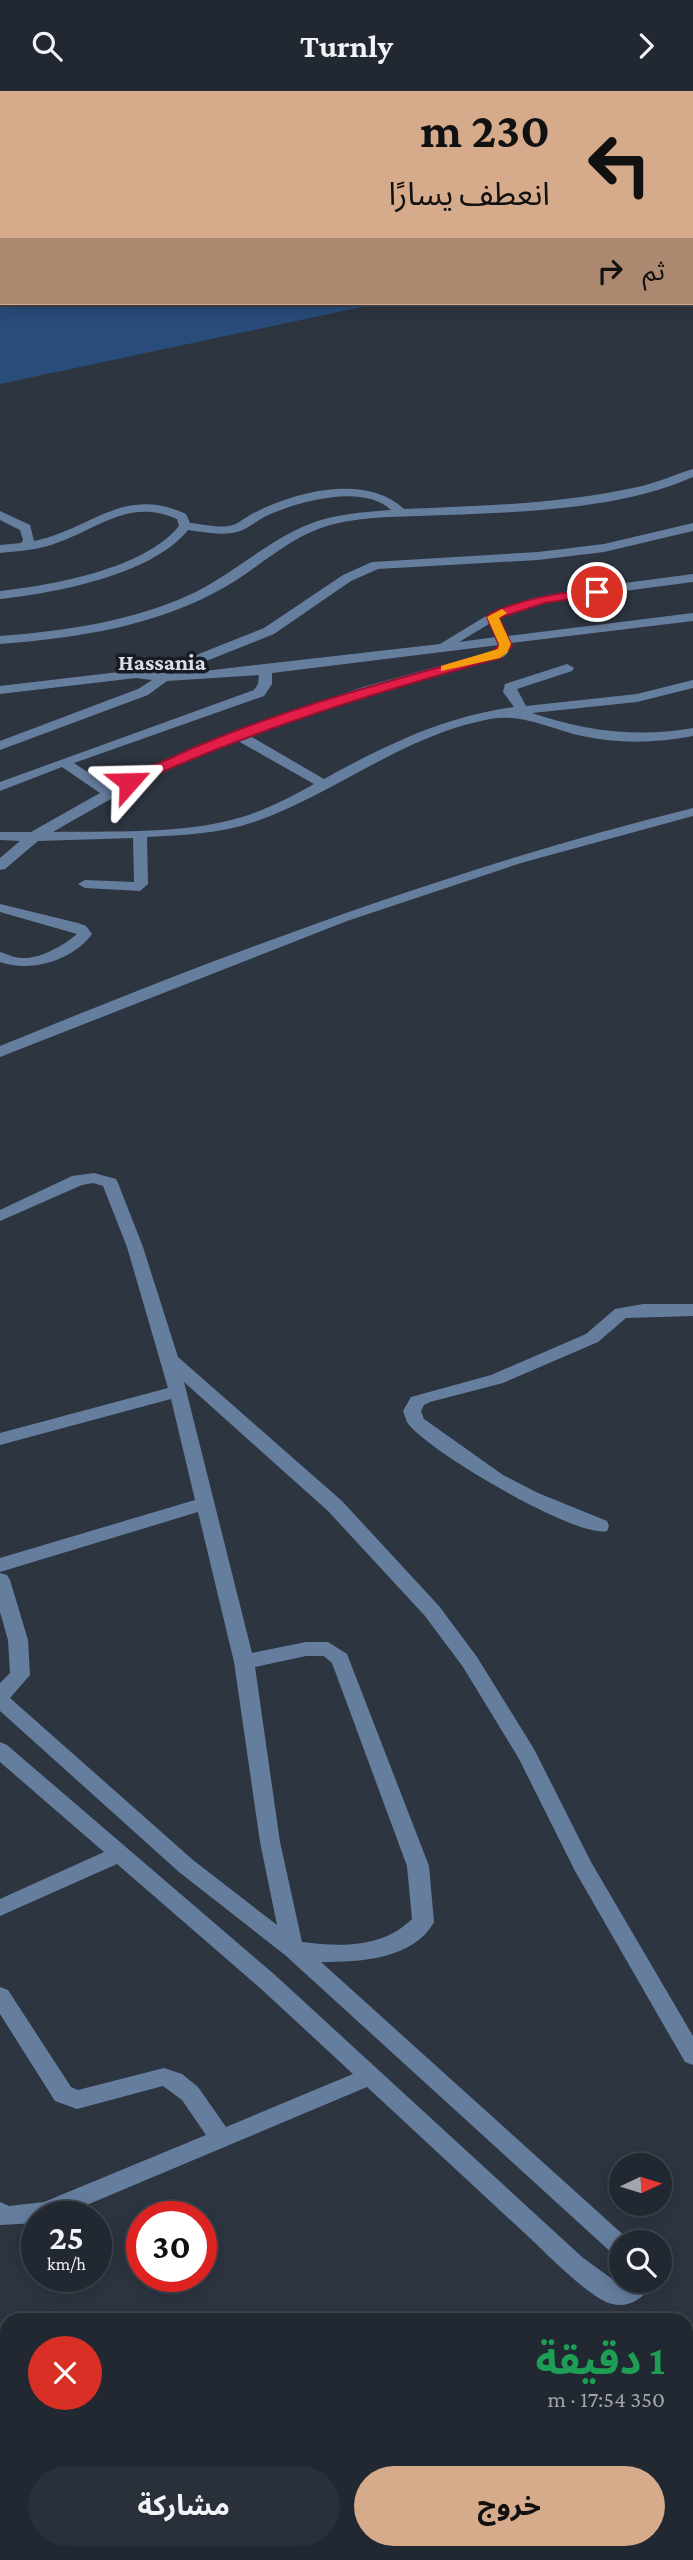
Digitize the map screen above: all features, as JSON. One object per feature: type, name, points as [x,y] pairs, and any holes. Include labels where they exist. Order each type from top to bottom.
[{"type":"street","points":[[0,640],[72,633],[149,617],[219,585],[310,527],[351,517],[520,508],[576,501],[650,488],[693,473]]},
{"type":"street","points":[[185,526],[234,529],[275,508],[304,499],[338,494],[378,496],[393,504],[401,513]]},
{"type":"street","points":[[0,549],[58,539],[85,524],[137,508],[158,508],[176,513],[182,517],[185,526]]},
{"type":"street","points":[[0,515],[26,529],[30,534],[26,546]]},
{"type":"street","points":[[0,595],[67,585],[102,573],[173,541],[185,526]]},
{"type":"street","points":[[0,746],[143,692],[171,678],[186,664],[269,631],[347,578],[376,565],[538,557],[604,548],[693,527]]},
{"type":"street","points":[[440,647],[510,608],[567,594],[693,578]]},
{"type":"street","points":[[0,866],[33,837],[110,793],[194,752],[368,691],[496,655],[505,649],[493,617]]},
{"type":"street","points":[[0,690],[136,674],[171,678],[266,670],[693,617]]},
{"type":"street","points":[[516,709],[510,692],[511,686],[567,668]]},
{"type":"street","points":[[0,787],[259,693],[265,684],[266,670]]},
{"type":"street","points":[[0,700],[138,682],[148,677]]},
{"type":"street","points":[[0,836],[140,833],[239,823],[297,799],[404,743],[449,724],[516,709],[626,700],[693,684]]},
{"type":"street","points":[[516,709],[595,737],[636,739],[693,732]]},
{"type":"street","points":[[237,735],[323,784]]},
{"type":"street","points":[[63,762],[110,793]]},
{"type":"street","points":[[0,1052],[210,967],[481,871],[631,827],[693,812]]},
{"type":"street","points":[[85,884],[135,888],[141,884],[140,833]]},
{"type":"street","points":[[0,908],[73,926],[85,935],[78,943],[31,962],[21,963],[0,957]]},
{"type":"street","points":[[0,1216],[78,1180],[94,1178],[110,1182],[135,1247],[170,1359],[244,1663],[270,1842],[292,1949]]},
{"type":"street","points":[[600,1526],[531,1498],[496,1479],[416,1422],[412,1411],[414,1406],[424,1398],[497,1378],[592,1339],[621,1313],[693,1310]]},
{"type":"street","points":[[170,1359],[335,1506],[432,1611],[470,1662],[527,1753],[582,1865],[693,2056]]},
{"type":"street","points":[[0,1439],[178,1391]]},
{"type":"street","points":[[0,1565],[205,1503]]},
{"type":"street","points":[[0,1580],[18,1640],[20,1675],[0,1698],[186,1866],[292,1949],[609,2236]]},
{"type":"street","points":[[244,1663],[306,1650],[328,1649],[340,1659],[418,1866],[423,1922],[405,1940],[361,1953],[321,1953],[292,1949]]},
{"type":"street","points":[[0,1750],[121,1853],[371,2076],[574,2264],[609,2290]]},
{"type":"street","points":[[4,1900],[121,1853]]},
{"type":"street","points":[[0,1996],[63,2094],[77,2100],[164,2077],[177,2081],[188,2089],[220,2137]]},
{"type":"street","points":[[0,2212],[4,2216],[46,2211],[371,2076]]},
{"type":"street","points":[[612,2293],[630,2293]]},
{"type":"shaded area","points":[[0,305],[372,305],[0,384]]},
{"type":"slow traffic","points":[[445,669],[503,651],[506,647],[493,617],[502,613]]},
{"type":"district","name":"Hassania","points":[[162,662]]},
{"type":"route","points":[[129,782],[194,752],[298,713],[496,655],[506,646],[493,617],[510,608],[544,599],[597,592]]}]
